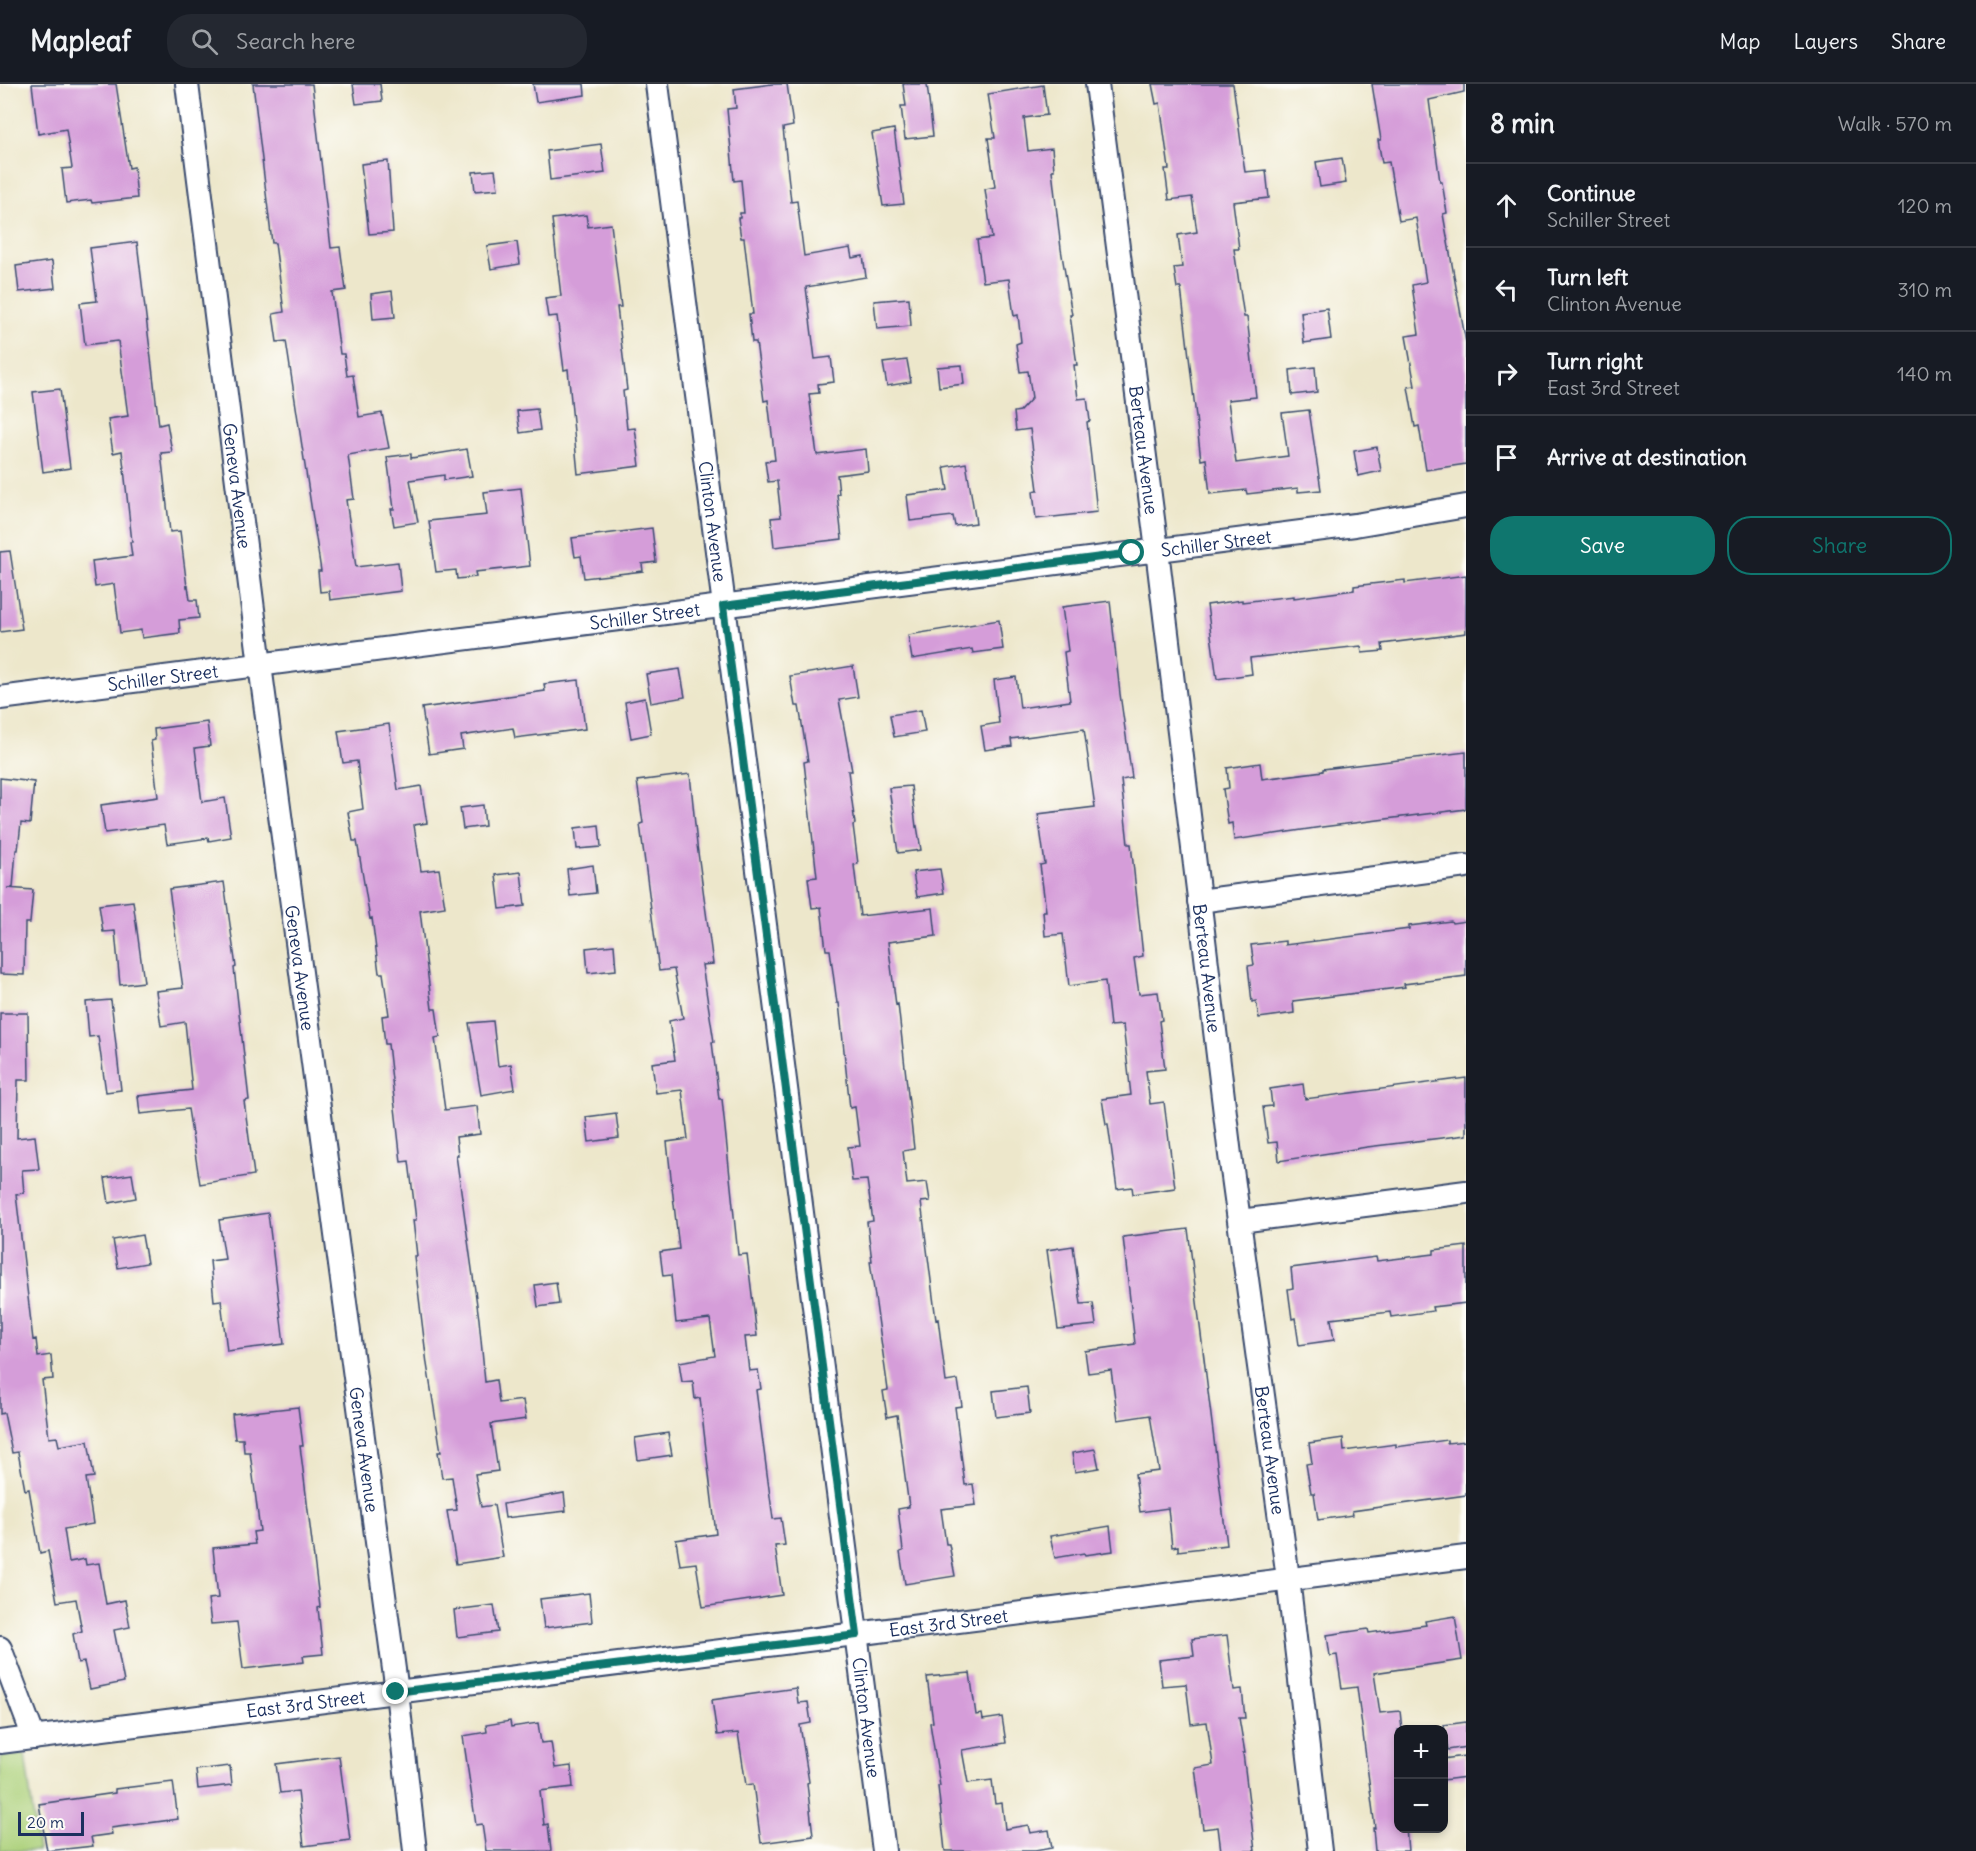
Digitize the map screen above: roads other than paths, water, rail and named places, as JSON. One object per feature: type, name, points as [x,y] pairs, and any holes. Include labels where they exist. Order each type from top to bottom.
[{"type":"street","name":"Geneva Avenue","points":[[187,84],[260,665],[415,1851]]},
{"type":"street","name":"Clinton Avenue","points":[[657,84],[884,1851]]},
{"type":"street","name":"Berteau Avenue","points":[[1097,84],[1157,550],[1229,1144],[1288,1578],[1320,1851]]},
{"type":"street","name":"Schiller Street","points":[[0,698],[1355,525],[1466,506]]},
{"type":"street","points":[[1199,901],[1466,866]]},
{"type":"street","points":[[1240,1221],[1466,1192]]},
{"type":"street","name":"East 3rd Street","points":[[0,1742],[1466,1557]]},
{"type":"street","points":[[0,1648],[34,1738]]}]
